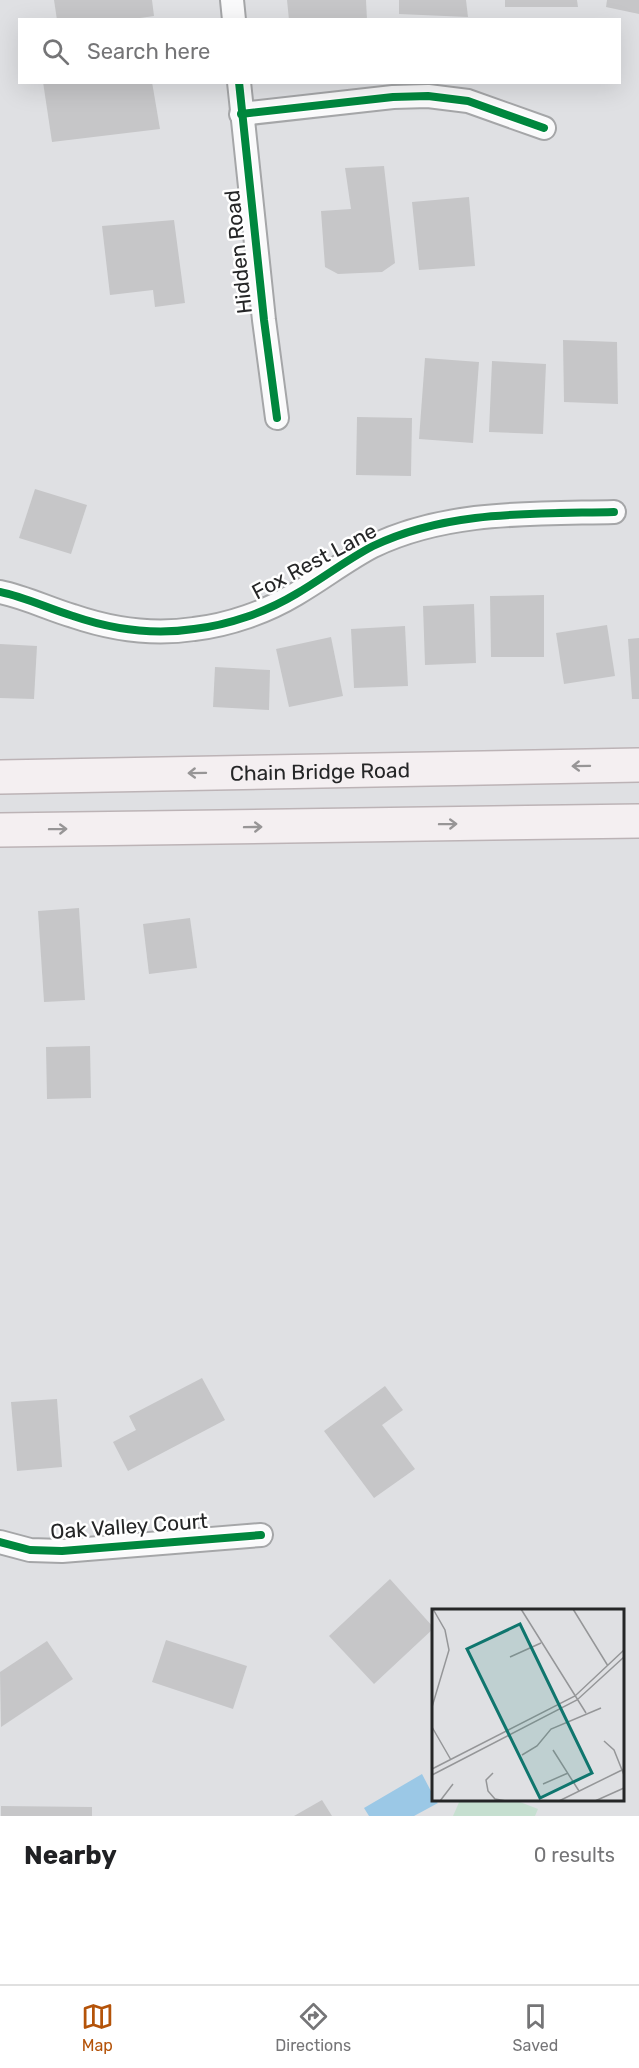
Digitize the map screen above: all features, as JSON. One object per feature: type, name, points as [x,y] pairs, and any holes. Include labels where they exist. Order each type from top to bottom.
[{"type":"main road","name":"Chain Bridge Road","points":[[0,777],[639,765]]},
{"type":"main road","points":[[0,830],[639,821]]},
{"type":"street","points":[[232,0],[234,18]]},
{"type":"street","name":"Hidden Road","points":[[239,84],[264,320],[277,417]]},
{"type":"street","points":[[241,114],[393,97],[428,96],[468,101],[544,128]]},
{"type":"street","name":"Fox Rest Lane","points":[[0,592],[76,618],[115,627],[154,631],[194,629],[233,621],[271,607],[374,546],[425,528],[484,516],[614,512]]},
{"type":"street","name":"Oak Valley Court","points":[[0,1542],[30,1550],[62,1551],[261,1535]]},
{"type":"green space","points":[[460,1801],[518,1801],[538,1809],[535,1816],[453,1816]]},
{"type":"water","points":[[422,1774],[432,1793],[432,1801],[438,1803],[414,1816],[369,1816],[364,1808]]},
{"type":"building","points":[[54,0],[152,0],[154,16],[140,18],[57,18]]},
{"type":"building","points":[[287,0],[366,0],[367,18],[289,18]]},
{"type":"building","points":[[399,0],[466,0],[468,17],[399,14]]},
{"type":"building","points":[[505,0],[577,0],[578,7],[505,7]]},
{"type":"building","points":[[607,0],[639,0],[639,14],[606,7]]},
{"type":"building","points":[[43,84],[152,84],[160,129],[52,142]]},
{"type":"building","points":[[384,166],[395,263],[382,272],[338,274],[325,267],[321,211],[351,209],[345,168]]},
{"type":"building","points":[[469,197],[475,266],[419,270],[412,202]]},
{"type":"building","points":[[174,220],[185,303],[155,307],[153,290],[110,295],[102,226]]},
{"type":"building","points":[[563,340],[617,342],[618,404],[564,402]]},
{"type":"building","points":[[425,358],[479,362],[473,443],[419,439]]},
{"type":"building","points":[[492,361],[546,364],[543,434],[489,432]]},
{"type":"building","points":[[357,417],[412,418],[411,476],[356,475]]},
{"type":"building","points":[[35,489],[87,505],[71,554],[19,538]]},
{"type":"building","points":[[544,595],[544,657],[491,657],[490,596]]},
{"type":"building","points":[[474,604],[476,663],[425,665],[423,606]]},
{"type":"building","points":[[607,625],[615,676],[564,684],[556,633]]},
{"type":"building","points":[[405,626],[408,686],[354,688],[351,629]]},
{"type":"building","points":[[331,637],[343,696],[289,707],[276,649]]},
{"type":"building","points":[[639,638],[639,699],[632,699],[628,639]]},
{"type":"building","points":[[0,644],[37,646],[34,699],[0,698]]},
{"type":"building","points":[[215,667],[270,670],[269,710],[213,707]]},
{"type":"building","points":[[79,908],[85,1000],[44,1002],[38,911]]},
{"type":"building","points":[[190,918],[197,968],[149,974],[143,924]]},
{"type":"building","points":[[90,1046],[91,1098],[47,1099],[46,1047]]},
{"type":"building","points":[[202,1378],[225,1420],[128,1471],[113,1442],[136,1430],[129,1416]]},
{"type":"building","points":[[385,1386],[403,1410],[382,1425],[415,1469],[374,1498],[324,1431]]},
{"type":"building","points":[[57,1399],[62,1467],[17,1471],[11,1402]]},
{"type":"building","points":[[390,1579],[432,1626],[432,1630],[374,1684],[329,1636]]},
{"type":"building","points":[[166,1640],[247,1666],[233,1709],[152,1682]]},
{"type":"building","points":[[47,1641],[73,1679],[1,1727],[0,1672]]},
{"type":"building","points":[[322,1800],[332,1816],[294,1816]]},
{"type":"building","points":[[1,1806],[92,1807],[92,1816],[1,1816]]},
{"type":"cycle path","points":[[239,84],[264,320],[277,418]]},
{"type":"cycle path","points":[[241,114],[393,97],[428,96],[468,101],[544,128]]},
{"type":"cycle path","points":[[0,592],[87,621],[148,631],[179,631],[247,617],[284,601],[373,546],[402,534],[431,526],[491,516],[614,512]]},
{"type":"cycle path","points":[[0,1542],[30,1550],[62,1551],[261,1535]]}]
